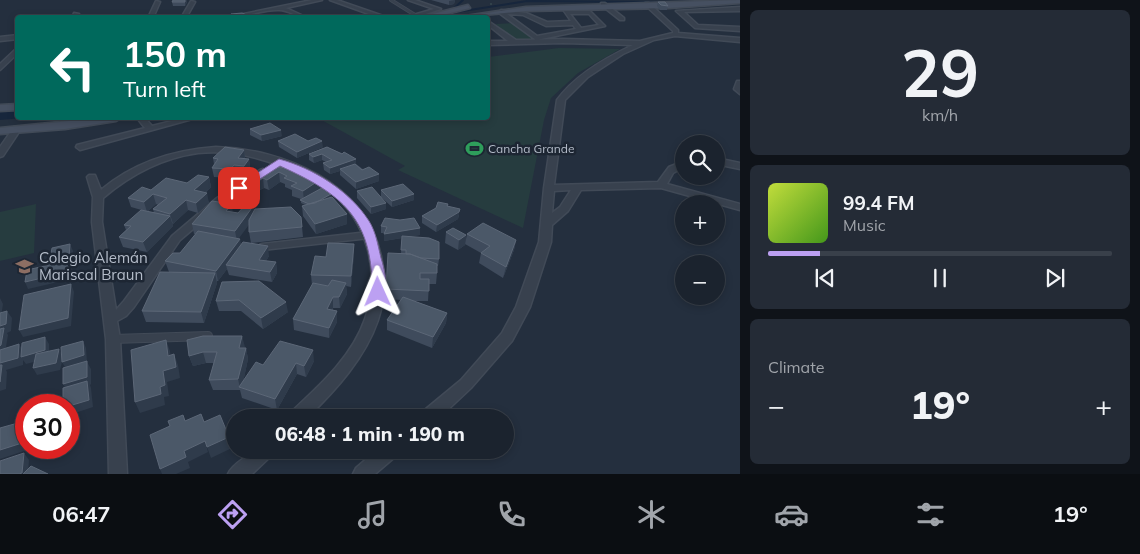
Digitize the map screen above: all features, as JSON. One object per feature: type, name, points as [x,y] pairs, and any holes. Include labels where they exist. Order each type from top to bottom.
[{"type":"main road","points":[[634,0],[666,0]]},
{"type":"main road","points":[[424,15],[550,3],[647,4],[740,1]]},
{"type":"main road","points":[[0,108],[15,107]]},
{"type":"main road","points":[[0,131],[76,120]]},
{"type":"main road","points":[[0,126],[65,126],[103,120]]},
{"type":"street","points":[[242,15],[320,0]]},
{"type":"street","points":[[332,0],[378,15]]},
{"type":"street","points":[[410,0],[438,9],[420,15]]},
{"type":"street","points":[[152,15],[158,2]]},
{"type":"street","points":[[185,15],[193,2]]},
{"type":"street","points":[[603,4],[622,19]]},
{"type":"street","points":[[647,4],[676,31],[676,34]]},
{"type":"street","points":[[281,8],[298,15]]},
{"type":"street","points":[[494,8],[524,14],[543,26],[574,22]]},
{"type":"street","points":[[494,8],[536,38],[580,30],[602,26],[589,12],[566,12],[580,30]]},
{"type":"street","points":[[719,10],[726,15]]},
{"type":"street","points":[[740,10],[679,11],[697,27],[740,27]]},
{"type":"street","points":[[733,20],[740,27]]},
{"type":"street","points":[[490,24],[514,42]]},
{"type":"street","points":[[524,29],[532,29]]},
{"type":"street","points":[[490,43],[642,43],[676,34],[740,40]]},
{"type":"street","points":[[0,37],[15,36]]},
{"type":"street","points":[[437,409],[466,384],[507,337],[523,307],[545,242],[549,188],[561,100],[565,92],[593,70],[642,43]]},
{"type":"street","points":[[490,47],[555,46],[632,49]]},
{"type":"street","points":[[3,66],[15,52]]},
{"type":"street","points":[[740,82],[738,86],[740,92]]},
{"type":"street","points":[[143,120],[150,128]]},
{"type":"street","points":[[80,147],[184,120]]},
{"type":"street","points":[[0,154],[18,127]]},
{"type":"street","points":[[98,197],[111,184],[130,174],[154,163],[196,151],[234,150],[258,154],[318,179],[335,190],[364,222],[370,235],[378,269],[378,292],[372,320],[354,354],[324,393],[306,409]]},
{"type":"street","points":[[110,318],[125,308],[176,238],[221,200],[279,162]]},
{"type":"street","points":[[725,163],[740,166]]},
{"type":"street","points":[[661,185],[668,172],[675,166]]},
{"type":"street","points":[[92,177],[98,197],[97,222],[113,339],[118,474]]},
{"type":"street","points":[[549,188],[661,185],[740,206]]},
{"type":"street","points":[[547,223],[564,209],[578,187]]},
{"type":"street","points":[[248,471],[258,459]]},
{"type":"street","points":[[362,474],[380,459]]},
{"type":"lane","points":[[391,0],[415,15]]},
{"type":"lane","points":[[252,248],[370,235]]},
{"type":"lane","points":[[113,339],[215,336]]},
{"type":"green space","points":[[513,23],[536,40],[517,41],[495,24]]},
{"type":"green space","points":[[559,48],[620,49],[578,73],[551,98],[544,120],[523,228],[398,170],[405,166],[322,120],[490,120],[490,57]]},
{"type":"green space","points":[[36,204],[34,253],[0,261],[0,212]]},
{"type":"building","points":[[173,0],[185,0],[185,2],[172,2]]},
{"type":"building","points":[[658,2],[665,2],[668,6],[661,5]]},
{"type":"building","points":[[242,13],[247,15],[233,15],[231,14]]},
{"type":"building","points":[[270,123],[281,130],[261,135],[250,129]]},
{"type":"building","points":[[295,134],[308,141],[316,138],[322,141],[297,152],[278,141]]},
{"type":"building","points":[[225,147],[244,150],[238,158],[249,159],[244,166],[234,165],[231,169],[212,168],[218,159],[213,158]]},
{"type":"building","points":[[327,147],[342,154],[344,152],[356,159],[330,168],[323,163],[332,160],[322,154],[313,157],[309,154]]},
{"type":"building","points":[[355,164],[362,170],[369,167],[379,174],[356,182],[340,169]]},
{"type":"building","points":[[274,165],[281,168],[286,165],[321,179],[303,191],[291,186],[297,183],[284,178],[287,176],[279,172],[267,180],[263,178],[257,182],[251,179]]},
{"type":"building","points":[[198,175],[209,177],[194,190],[207,193],[196,203],[186,200],[170,214],[153,209],[167,198],[153,194],[144,202],[128,198],[142,187],[151,190],[166,178],[187,183]]},
{"type":"building","points":[[403,184],[414,194],[392,201],[381,190]]},
{"type":"building","points":[[372,187],[386,203],[371,207],[357,191]]},
{"type":"building","points":[[322,188],[331,194],[315,203],[309,204],[300,200]]},
{"type":"building","points":[[332,197],[347,214],[315,224],[302,206]]},
{"type":"building","points":[[212,201],[232,204],[226,211],[238,213],[246,204],[254,205],[235,231],[192,224]]},
{"type":"building","points":[[438,202],[460,209],[459,212],[437,225],[422,216],[436,208]]},
{"type":"building","points":[[291,207],[301,217],[302,227],[249,232],[249,220],[255,209]]},
{"type":"building","points":[[141,210],[170,216],[143,242],[119,237],[131,226],[124,225]]},
{"type":"building","points":[[385,218],[400,220],[414,218],[420,228],[384,234],[387,227],[381,226]]},
{"type":"building","points":[[483,223],[516,240],[506,267],[481,253],[490,246],[467,234]]},
{"type":"building","points":[[453,228],[466,235],[459,240],[446,232]]},
{"type":"building","points":[[198,231],[240,239],[216,271],[165,261],[173,253],[180,253]]},
{"type":"building","points":[[402,236],[429,238],[439,242],[439,259],[421,258],[406,254],[406,250],[401,250]]},
{"type":"building","points":[[243,242],[268,246],[259,260],[276,262],[270,272],[226,265]]},
{"type":"building","points":[[328,243],[354,244],[351,276],[311,275],[315,256],[326,257]]},
{"type":"building","points":[[70,244],[68,272],[25,282],[27,270],[49,265],[52,248]]},
{"type":"building","points":[[388,253],[410,254],[437,264],[437,273],[420,273],[420,279],[429,279],[429,291],[386,289]]},
{"type":"building","points":[[160,272],[215,273],[201,312],[142,311]]},
{"type":"building","points":[[332,280],[346,283],[339,297],[333,297],[327,309],[337,311],[329,328],[293,319],[313,283],[328,286]]},
{"type":"building","points":[[259,281],[286,302],[261,318],[239,300],[216,301],[222,282]]},
{"type":"building","points":[[71,284],[68,318],[19,330],[24,295]]},
{"type":"building","points":[[403,297],[447,313],[433,337],[387,320]]},
{"type":"building","points":[[7,311],[6,324],[0,326],[0,313]]},
{"type":"building","points":[[4,328],[1,345],[0,346],[0,329]]},
{"type":"building","points":[[203,336],[242,336],[239,348],[246,348],[238,379],[209,380],[217,352],[203,352],[189,356],[187,340]]},
{"type":"building","points":[[45,337],[45,350],[21,357],[22,343]]},
{"type":"building","points":[[166,340],[168,356],[174,354],[176,367],[163,371],[165,385],[160,387],[161,394],[135,402],[131,350]]},
{"type":"building","points":[[83,341],[84,355],[62,362],[61,347]]},
{"type":"building","points":[[280,341],[313,350],[304,366],[296,363],[275,399],[239,387],[256,362],[263,365]]},
{"type":"building","points":[[19,344],[18,358],[0,363],[0,350]]},
{"type":"building","points":[[59,349],[56,363],[33,368],[36,354]]},
{"type":"building","points":[[87,361],[87,377],[63,384],[63,368]]},
{"type":"building","points":[[0,365],[2,365],[0,382]]},
{"type":"building","points":[[87,381],[89,400],[80,403],[80,394],[63,394],[63,388]]},
{"type":"building","points":[[201,414],[204,422],[220,415],[226,430],[226,438],[207,447],[205,441],[184,451],[186,457],[160,469],[150,435],[170,426],[168,421],[183,415],[185,421]]},
{"type":"building","points":[[15,424],[15,445],[0,450],[0,428]]},
{"type":"building","points":[[15,456],[15,459],[23,459],[22,473],[0,474],[0,461]]},
{"type":"building","points":[[31,466],[48,474],[23,474]]},
{"type":"waterway","points":[[451,11],[463,0]]},
{"type":"waterway","points":[[705,1],[723,0]]},
{"type":"waterway","points":[[450,13],[527,1],[661,2]]},
{"type":"waterway","points":[[443,15],[450,13]]},
{"type":"waterway","points":[[490,45],[578,43]]},
{"type":"waterway","points":[[590,44],[610,45]]},
{"type":"waterway","points":[[0,115],[15,114]]},
{"type":"place","name":"Cancha Grande","points":[[474,148]]},
{"type":"place","name":"Colegio Alemán Mariscal Braun","points":[[25,266]]},
{"type":"route","points":[[239,188],[279,162],[318,179],[335,190],[364,222],[370,235],[378,269],[378,292]]}]
